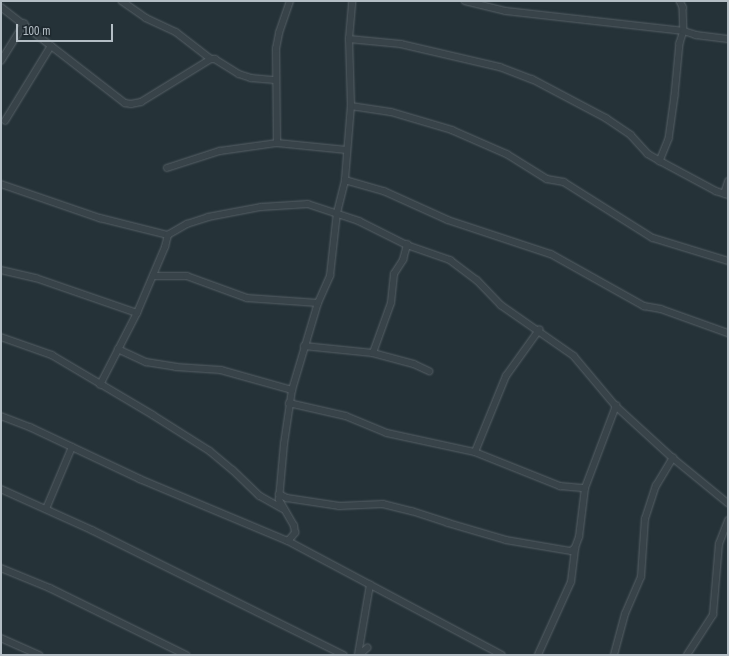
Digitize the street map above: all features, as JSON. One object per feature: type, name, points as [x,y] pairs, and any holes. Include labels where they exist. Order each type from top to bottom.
[{"type":"street","points":[[122,1],[146,18],[176,32],[211,59],[245,76],[275,80]]},
{"type":"street","points":[[277,143],[275,80],[279,33],[290,1]]},
{"type":"street","points":[[288,541],[295,533],[294,526],[283,508],[279,494],[292,390],[318,303],[330,276],[337,213],[344,180],[351,106],[349,39],[352,1]]},
{"type":"street","points":[[465,1],[506,11],[684,31],[696,35],[728,40]]},
{"type":"street","points":[[660,161],[669,139],[680,43],[684,31],[680,1]]},
{"type":"street","points":[[1,7],[119,100],[131,104],[141,102],[211,59]]},
{"type":"street","points":[[1,61],[24,24]]},
{"type":"street","points":[[349,39],[401,44],[500,67],[532,78],[606,118],[631,135],[648,154],[660,161],[726,195],[728,182]]},
{"type":"street","points":[[5,121],[51,46]]},
{"type":"street","points":[[351,106],[391,112],[452,130],[507,154],[547,179],[564,182],[653,238],[728,262]]},
{"type":"street","points":[[167,168],[220,151],[277,143],[347,150]]},
{"type":"street","points":[[344,180],[384,192],[448,220],[550,254],[644,306],[661,309],[728,333]]},
{"type":"street","points":[[1,184],[100,218],[168,235],[187,224],[208,217],[261,207],[308,204],[359,221],[407,245],[450,260],[477,280],[501,305],[539,330],[574,356],[616,406],[673,458],[728,504]]},
{"type":"street","points":[[100,385],[137,312],[165,247],[168,235]]},
{"type":"street","points":[[373,354],[391,303],[394,274],[403,260],[407,245]]},
{"type":"street","points":[[1,270],[36,278],[137,312]]},
{"type":"street","points":[[153,276],[188,276],[247,298],[318,303]]},
{"type":"street","points":[[475,452],[506,376],[539,330]]},
{"type":"street","points":[[1,337],[52,355],[100,385],[153,415],[210,450],[260,496],[283,508]]},
{"type":"street","points":[[304,346],[373,354],[414,364],[429,371]]},
{"type":"street","points":[[118,349],[146,362],[176,367],[221,370],[292,390]]},
{"type":"street","points":[[290,403],[346,416],[387,433],[475,452],[560,486],[585,488]]},
{"type":"street","points":[[538,655],[571,582],[575,548],[579,537],[585,488],[616,406]]},
{"type":"street","points":[[1,416],[30,427],[140,479],[288,541],[502,655]]},
{"type":"street","points":[[46,509],[72,447]]},
{"type":"street","points":[[614,655],[625,614],[641,577],[645,519],[656,486],[673,458]]},
{"type":"street","points":[[1,489],[92,530],[344,655]]},
{"type":"street","points":[[279,494],[288,498],[339,506],[383,504],[412,511],[506,540],[566,551],[571,551],[575,548]]},
{"type":"street","points":[[687,655],[713,615],[719,544],[728,521]]},
{"type":"street","points":[[1,568],[50,588],[186,655]]},
{"type":"street","points":[[359,655],[370,585]]},
{"type":"street","points":[[1,638],[39,655]]},
{"type":"street","points":[[359,655],[367,648]]}]
